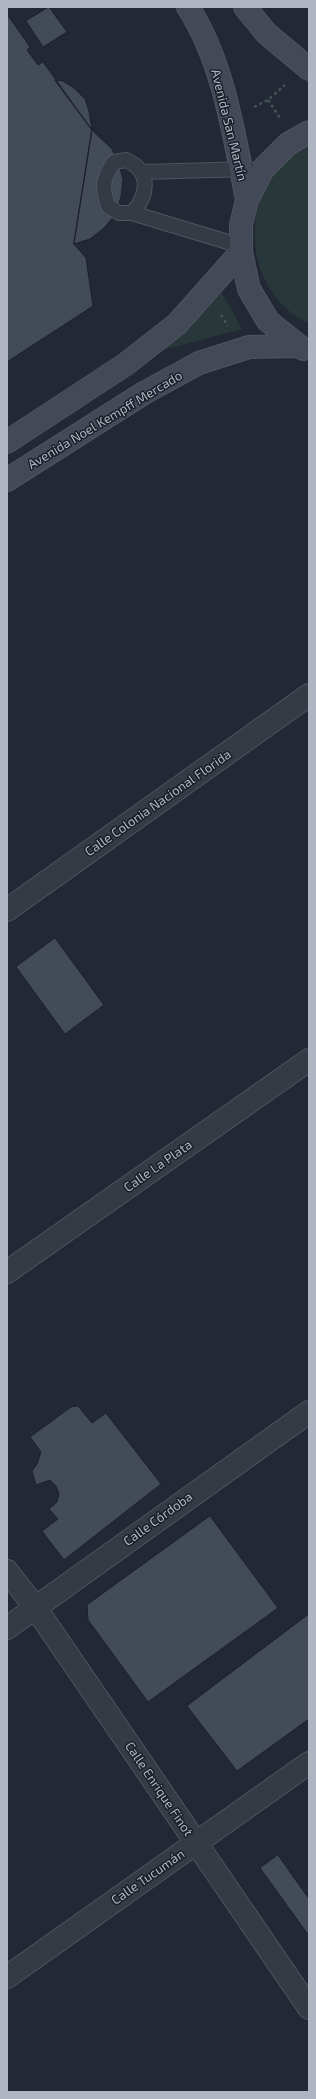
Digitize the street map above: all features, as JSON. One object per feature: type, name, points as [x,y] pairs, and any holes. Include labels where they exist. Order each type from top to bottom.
[{"type":"main road","name":"Avenida San Martín","points":[[188,7],[196,20],[213,60],[225,99],[247,200]]},
{"type":"main road","points":[[245,7],[266,33],[309,69]]},
{"type":"main road","points":[[303,349],[268,321],[249,289],[241,249],[241,225],[247,200],[263,169],[288,144],[309,132]]},
{"type":"main road","points":[[7,442],[126,364],[177,324],[241,249]]},
{"type":"main road","name":"Avenida Noel Kempff Mercado","points":[[7,480],[144,393],[199,363],[248,347],[303,349]]},
{"type":"street","name":"Calle Colonia Nacional Florida","points":[[7,910],[309,695]]},
{"type":"street","name":"Calle La Plata","points":[[7,1272],[309,1060]]},
{"type":"street","name":"Calle Córdoba","points":[[7,1628],[309,1412]]},
{"type":"street","name":"Calle Enrique Finot","points":[[7,1571],[35,1607],[309,2008]]},
{"type":"street","name":"Calle Tucumán","points":[[7,1977],[309,1763]]},
{"type":"lane","points":[[132,213],[142,202],[145,186],[143,172],[135,164],[126,160],[114,162],[105,175],[104,194],[108,206],[119,213],[132,213],[241,249]]},
{"type":"lane","points":[[143,172],[263,169]]},
{"type":"path","points":[[251,109],[268,100],[284,85]]},
{"type":"shaded area","points":[[309,147],[309,323],[286,308],[269,286],[258,261],[255,234],[258,207],[268,182],[285,162]]},
{"type":"shaded area","points":[[221,291],[242,329],[156,352]]},
{"type":"building","points":[[49,7],[67,32],[43,47],[26,21]]},
{"type":"building","points":[[7,14],[30,47],[27,50],[38,65],[43,62],[92,130],[74,244],[86,258],[93,306],[7,362]]},
{"type":"building","points":[[55,80],[63,81],[74,88],[85,99],[89,111],[92,130]]},
{"type":"building","points":[[92,130],[112,149],[119,164],[123,180],[121,197],[115,215],[104,228],[90,239],[74,244]]},
{"type":"building","points":[[55,938],[104,1005],[65,1034],[16,967]]},
{"type":"building","points":[[78,1406],[92,1423],[106,1413],[161,1484],[64,1560],[42,1531],[58,1519],[49,1509],[57,1502],[59,1494],[56,1486],[50,1480],[36,1485],[32,1471],[37,1464],[41,1452],[30,1437],[71,1407]]},
{"type":"building","points":[[210,1516],[278,1608],[148,1702],[88,1620],[87,1605]]},
{"type":"building","points":[[309,1614],[309,1719],[237,1771],[187,1706]]},
{"type":"building","points":[[278,1855],[309,1899],[309,1936],[260,1868]]}]
